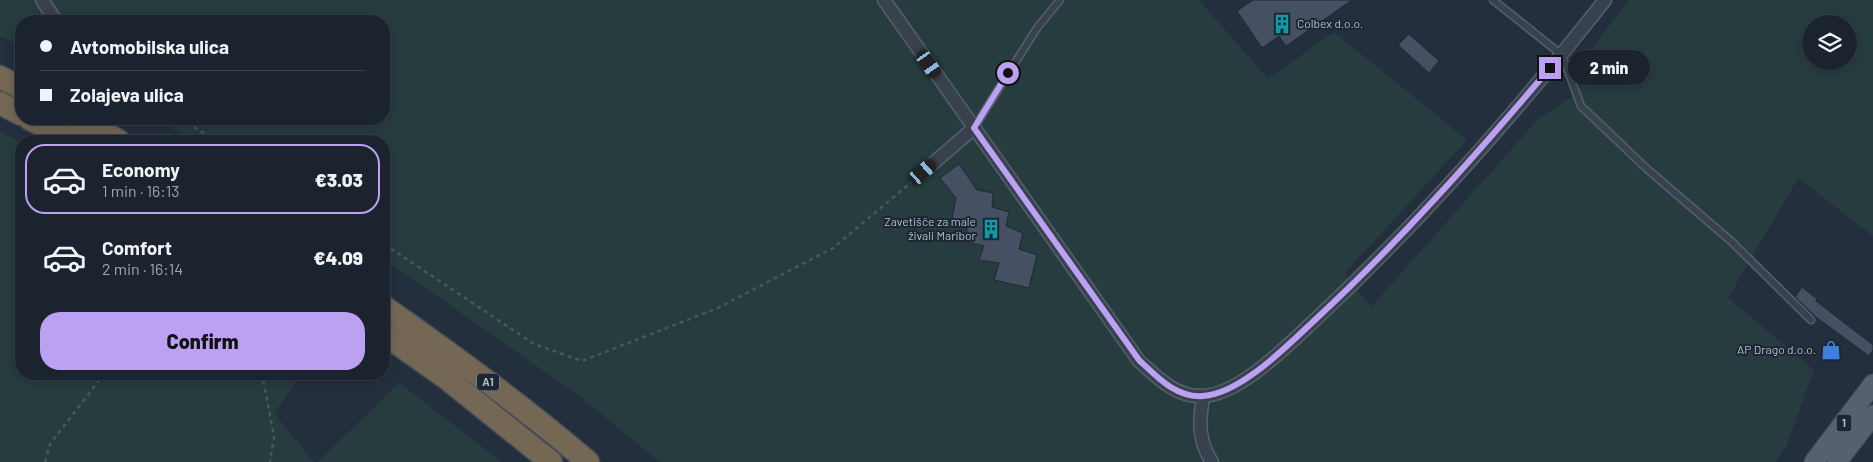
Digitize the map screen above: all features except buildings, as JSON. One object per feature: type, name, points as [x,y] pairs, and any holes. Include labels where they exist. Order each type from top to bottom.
[{"type":"highway","points":[[0,77],[15,85]]},
{"type":"highway","points":[[0,103],[15,111]]},
{"type":"highway","points":[[42,125],[62,135]]},
{"type":"highway","points":[[89,125],[108,135]]},
{"type":"highway","name":"A1","points":[[390,311],[525,410],[588,462]]},
{"type":"highway","name":"A1","points":[[390,338],[444,377],[551,462]]},
{"type":"main road","name":"1","points":[[1814,462],[1873,384]]},
{"type":"main road","name":"1","points":[[1838,462],[1873,415]]},
{"type":"street","points":[[42,0],[52,15]]},
{"type":"street","points":[[884,0],[1139,360],[1167,386],[1186,394],[1203,396],[1227,389],[1244,380],[1277,355],[1355,282],[1416,221],[1461,172],[1562,55],[1605,0]]},
{"type":"street","points":[[923,172],[974,128]]},
{"type":"street","points":[[1203,396],[1200,438],[1212,462]]},
{"type":"lane","points":[[974,128],[1037,28],[1060,0]]},
{"type":"lane","points":[[1493,0],[1562,55],[1581,106],[1646,168],[1732,242],[1811,320]]},
{"type":"path","points":[[190,125],[207,135]]},
{"type":"path","points":[[390,248],[534,344],[582,361],[718,308],[833,248],[923,172]]},
{"type":"path","points":[[45,462],[50,444],[99,380]]},
{"type":"path","points":[[262,380],[274,437],[270,462]]},
{"type":"green space","points":[[0,0],[1199,0],[1268,79],[1334,32],[1467,140],[1345,273],[1371,307],[1539,118],[1578,93],[1592,48],[1629,0],[1873,0],[1873,236],[1798,178],[1728,298],[1814,370],[1786,447],[1775,462],[660,462],[578,395],[390,263],[390,135],[183,135],[166,125],[390,125],[390,15],[15,15],[15,43],[0,36]]},
{"type":"green space","points":[[0,131],[15,140],[15,380],[298,380],[274,413],[314,462],[0,462]]},
{"type":"green space","points":[[399,383],[502,462],[318,462]]},
{"type":"place","name":"Colbex d.o.o.","points":[[1282,24]]},
{"type":"place","name":"Zavetišče za male živali Maribor","points":[[991,229]]},
{"type":"place","name":"AP Drago d.o.o.","points":[[1831,350]]},
{"type":"route","points":[[1008,73],[974,128],[1139,360],[1167,386],[1186,394],[1203,396],[1227,389],[1244,380],[1277,355],[1355,282],[1416,221],[1480,151],[1550,68]]}]
